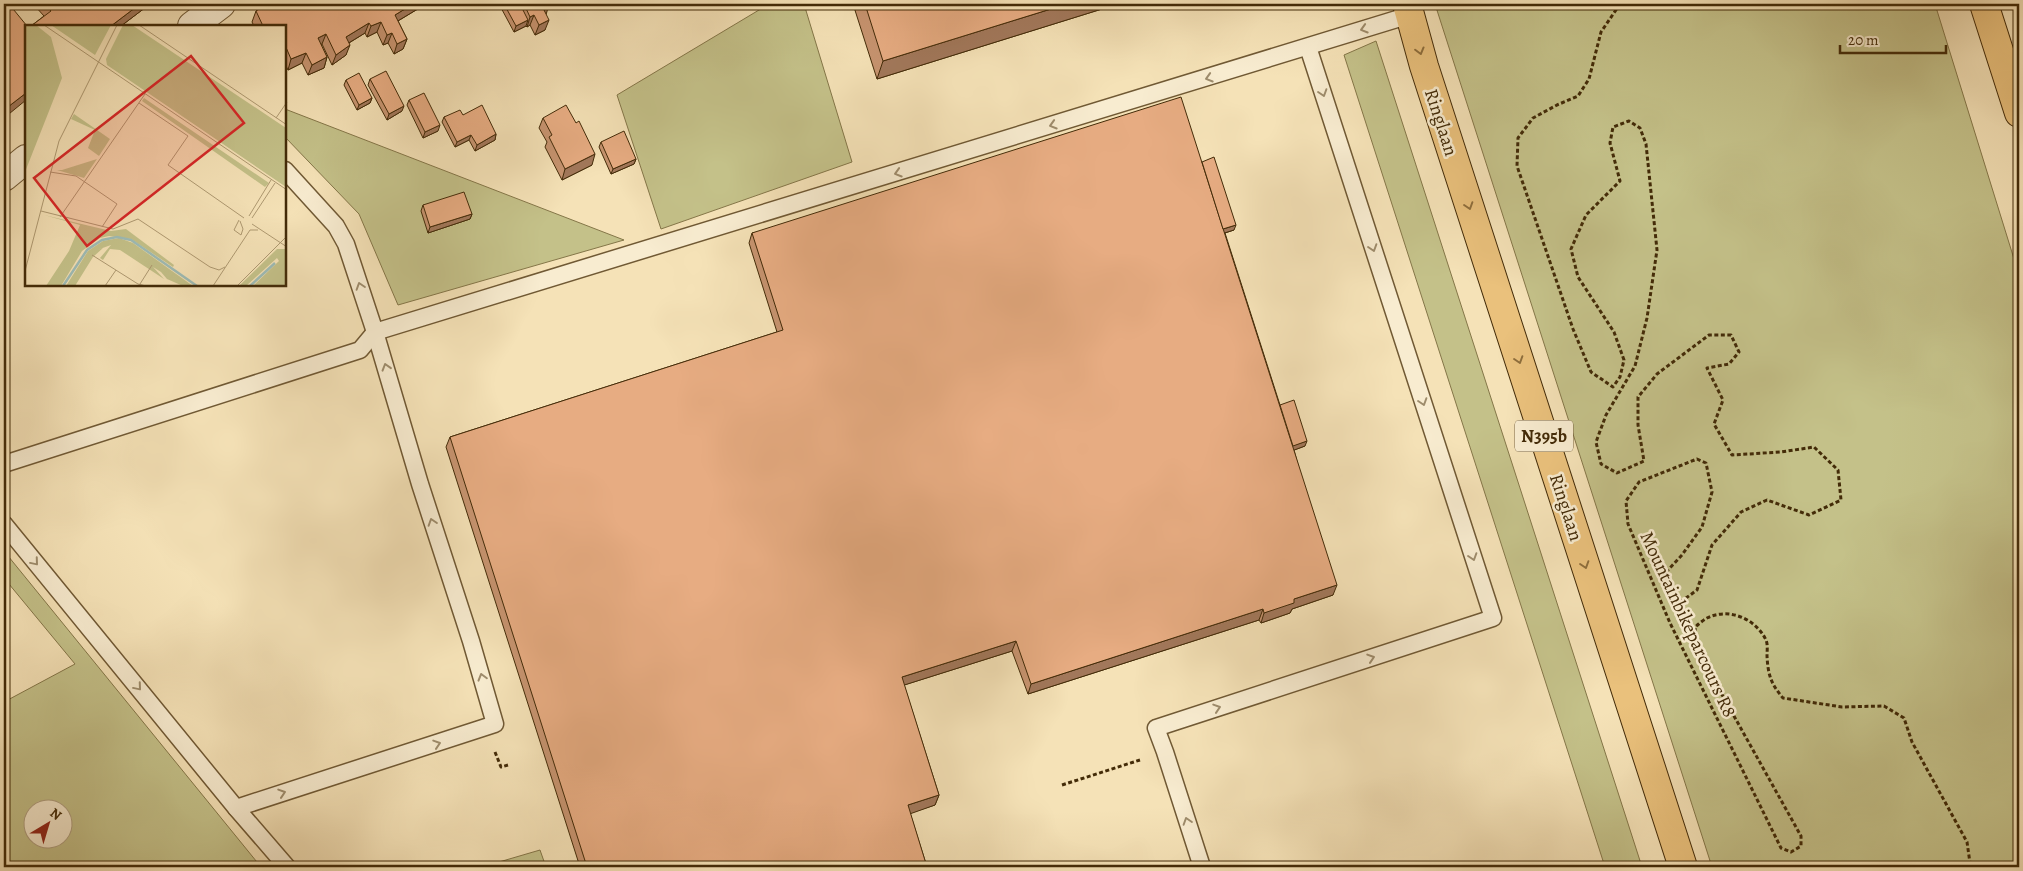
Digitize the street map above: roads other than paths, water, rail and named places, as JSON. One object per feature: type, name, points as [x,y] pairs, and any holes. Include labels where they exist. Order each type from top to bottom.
[{"type":"main road","points":[[1984,4],[2019,113]]},
{"type":"main road","name":"Ringlaan","points":[[1409,9],[1424,66],[1683,867]]},
{"type":"street","points":[[193,25],[221,4]]},
{"type":"street","points":[[4,178],[25,160]]},
{"type":"lane","points":[[4,464],[360,350],[376,332],[1308,47],[1409,9]]},
{"type":"lane","points":[[1202,867],[1156,728],[1493,618],[1308,47]]},
{"type":"lane","points":[[236,808],[495,724],[471,641],[420,484],[376,332],[346,244],[331,220],[286,171]]},
{"type":"lane","points":[[4,524],[236,808],[287,867]]}]
